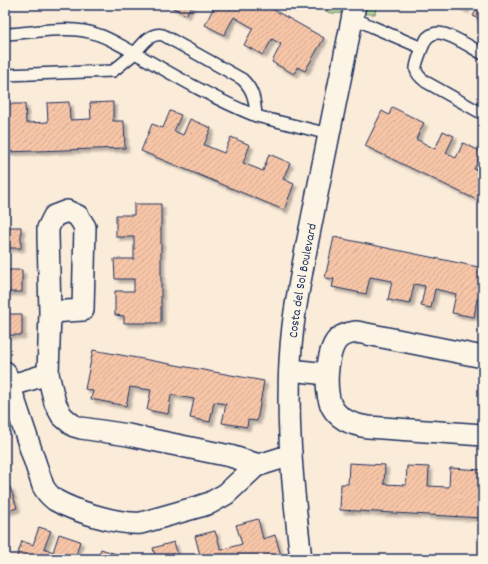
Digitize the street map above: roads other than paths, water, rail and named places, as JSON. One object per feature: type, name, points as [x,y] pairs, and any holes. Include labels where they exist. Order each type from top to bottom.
[{"type":"street","name":"Costa del Sol Boulevard","points":[[301,559],[291,455],[289,397],[293,327],[298,290],[354,11]]},
{"type":"street","points":[[50,312],[48,374],[58,411],[74,426],[128,435],[230,456],[259,465]]},
{"type":"street","points":[[483,357],[357,332],[342,336],[333,345],[327,374],[328,394],[332,408],[343,419],[350,423],[368,427],[483,435]]},
{"type":"street","points":[[290,370],[327,374]]},
{"type":"street","points":[[48,374],[7,379],[43,486],[48,494],[55,500],[99,517],[132,524],[141,523],[201,506],[226,494],[256,466],[291,455]]},
{"type":"lane","points":[[354,11],[373,27],[422,48]]},
{"type":"lane","points":[[5,34],[70,30],[88,32],[111,40],[231,106],[256,116],[329,134]]},
{"type":"lane","points":[[483,54],[447,35],[438,33],[432,34],[427,38],[422,48],[416,70],[420,77],[426,82],[483,114]]},
{"type":"lane","points":[[5,75],[113,71],[135,53],[151,36],[158,34],[163,35],[246,82],[252,92],[256,116]]}]
